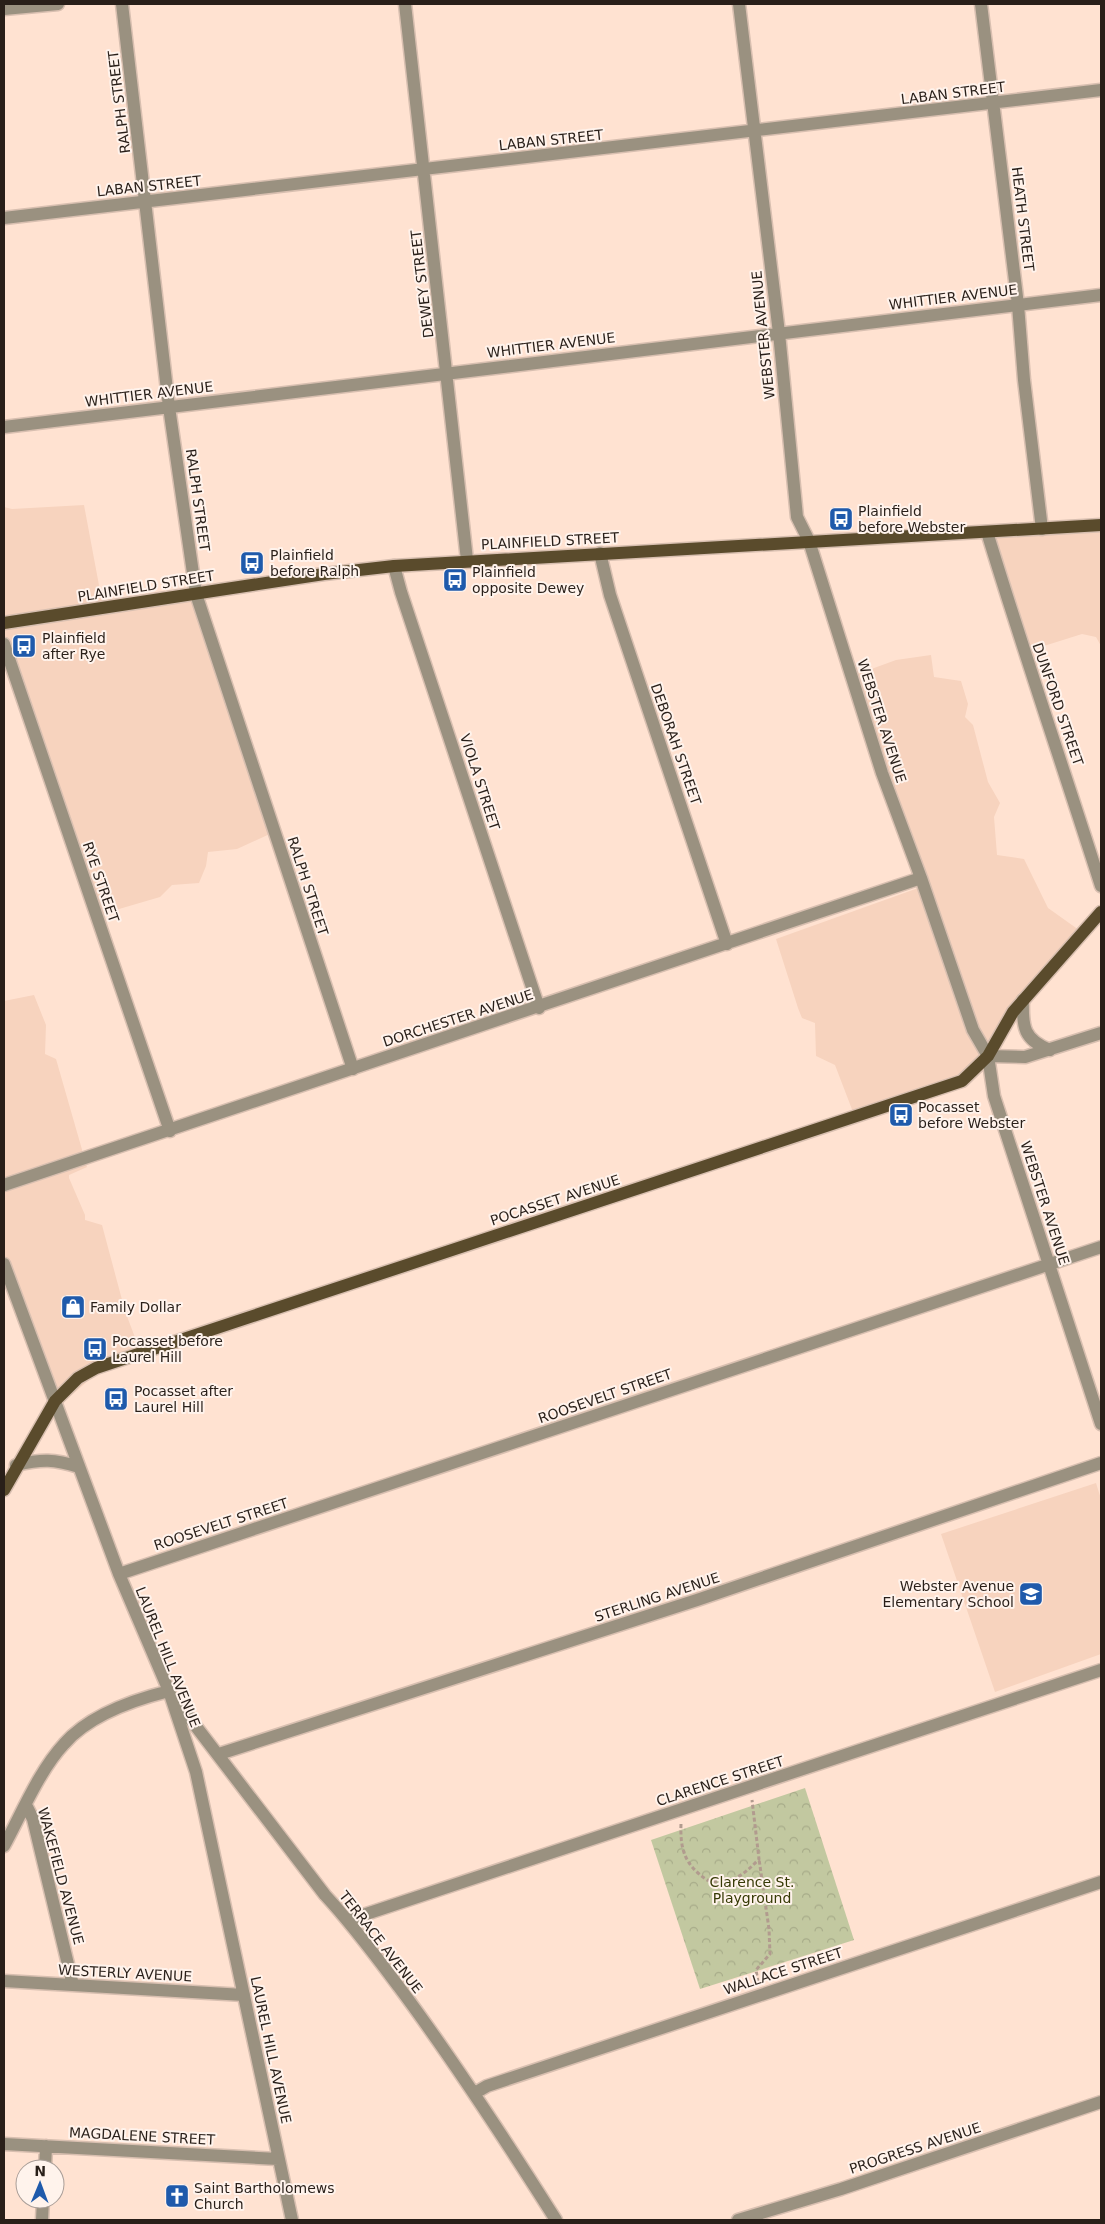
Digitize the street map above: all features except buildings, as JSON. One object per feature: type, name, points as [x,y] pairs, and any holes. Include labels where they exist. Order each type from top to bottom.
[{"type":"main road","name":"PLAINFIELD STREET","points":[[4,623],[394,566],[468,560],[1101,525]]},
{"type":"main road","name":"POCASSET AVENUE","points":[[4,1490],[16,1466],[55,1401],[78,1378],[96,1368],[962,1081],[988,1056],[1013,1012],[1101,912]]},
{"type":"street","points":[[4,10],[58,4]]},
{"type":"street","name":"RALPH STREET","points":[[122,4],[169,407],[196,594],[353,1069]]},
{"type":"street","name":"DEWEY STREET","points":[[405,4],[468,560]]},
{"type":"street","name":"WEBSTER AVENUE","points":[[739,4],[778,333],[797,517],[809,542],[882,773],[921,878],[973,1030],[988,1056],[994,1096],[1101,1424]]},
{"type":"street","name":"HEATH STREET","points":[[981,4],[1018,305],[1024,380],[1042,528]]},
{"type":"street","name":"LABAN STREET","points":[[4,218],[754,132],[1101,90]]},
{"type":"street","name":"WHITTIER AVENUE","points":[[4,427],[447,372],[1101,295]]},
{"type":"street","name":"DUNFORD STREET","points":[[987,532],[1023,649],[1050,726],[1101,886]]},
{"type":"street","name":"DEBORAH STREET","points":[[600,553],[610,595],[727,944]]},
{"type":"street","name":"VIOLA STREET","points":[[394,566],[539,1008]]},
{"type":"street","name":"RYE STREET","points":[[4,644],[170,1131]]},
{"type":"street","name":"DORCHESTER AVENUE","points":[[4,1186],[539,1008],[921,878]]},
{"type":"street","points":[[1023,1000],[1023,1026],[1036,1044],[1050,1050]]},
{"type":"street","points":[[988,1056],[1025,1057],[1101,1033]]},
{"type":"street","name":"ROOSEVELT STREET","points":[[118,1574],[1101,1247]]},
{"type":"street","name":"LAUREL HILL AVENUE","points":[[4,1264],[118,1574],[169,1691],[196,1772],[292,2220]]},
{"type":"street","points":[[16,1466],[42,1459],[55,1460],[79,1467]]},
{"type":"street","name":"STERLING AVENUE","points":[[219,1754],[697,1600],[1101,1463]]},
{"type":"street","name":"CLARENCE STREET","points":[[348,1920],[1101,1670]]},
{"type":"street","points":[[4,1846],[50,1760],[65,1742],[81,1729],[110,1711],[169,1691]]},
{"type":"street","name":"TERRACE AVENUE","points":[[169,1691],[325,1895],[348,1920],[475,2093],[556,2220]]},
{"type":"street","name":"WAKEFIELD AVENUE","points":[[26,1805],[33,1818],[73,1985]]},
{"type":"street","name":"WALLACE STREET","points":[[475,2093],[487,2086],[1101,1882]]},
{"type":"street","name":"WESTERLY AVENUE","points":[[4,1981],[244,1995]]},
{"type":"street","name":"PROGRESS AVENUE","points":[[738,2220],[840,2189],[1101,2102]]},
{"type":"street","name":"MAGDALENE STREET","points":[[4,2144],[278,2158]]},
{"type":"street","points":[[45,2159],[46,2146]]},
{"type":"path","points":[[751,1786],[769,1929],[770,1954],[756,1970],[761,1994]]},
{"type":"path","points":[[682,1809],[680,1838],[682,1850],[688,1860],[707,1880],[730,1882],[744,1875],[759,1859]]},
{"type":"shaded area","points":[[84,505],[104,612],[196,600],[272,833],[237,849],[208,852],[206,866],[199,883],[172,885],[160,897],[102,914],[4,643],[4,507],[12,509]]},
{"type":"shaded area","points":[[1101,532],[1101,646],[1096,637],[1082,634],[1028,651],[994,538]]},
{"type":"shaded area","points":[[931,655],[934,677],[961,681],[968,704],[965,717],[973,725],[988,782],[1000,803],[994,817],[997,855],[1024,859],[1048,908],[1086,935],[1007,1030],[985,1071],[865,1112],[853,1112],[835,1065],[816,1056],[815,1023],[802,1018],[776,939],[921,887],[855,675],[896,660]]},
{"type":"shaded area","points":[[34,995],[46,1025],[45,1054],[56,1059],[87,1167],[69,1175],[69,1178],[85,1215],[85,1220],[102,1225],[125,1311],[142,1356],[97,1373],[58,1407],[4,1277],[4,1001]]},
{"type":"shaded area","name":"Webster Avenue Elementary School","points":[[1096,1483],[1101,1499],[1101,1654],[995,1692],[941,1534]]},
{"type":"green space","name":"Clarence St. Playground","points":[[805,1788],[854,1940],[700,1989],[651,1840]]},
{"type":"place","name":"Plainfield before Webster","points":[[841,519]]},
{"type":"place","name":"Plainfield before Ralph","points":[[252,563]]},
{"type":"place","name":"Plainfield opposite Dewey","points":[[455,580]]},
{"type":"place","name":"Plainfield after Rye","points":[[24,646]]},
{"type":"place","name":"Pocasset before Webster","points":[[901,1115]]},
{"type":"place","name":"Family Dollar","points":[[73,1307]]},
{"type":"place","name":"Pocasset before Laurel Hill","points":[[95,1349]]},
{"type":"place","name":"Pocasset after Laurel Hill","points":[[116,1399]]},
{"type":"place","name":"Webster Avenue Elementary School","points":[[1031,1594]]},
{"type":"place","name":"Saint Bartholomews Church","points":[[177,2196]]}]
